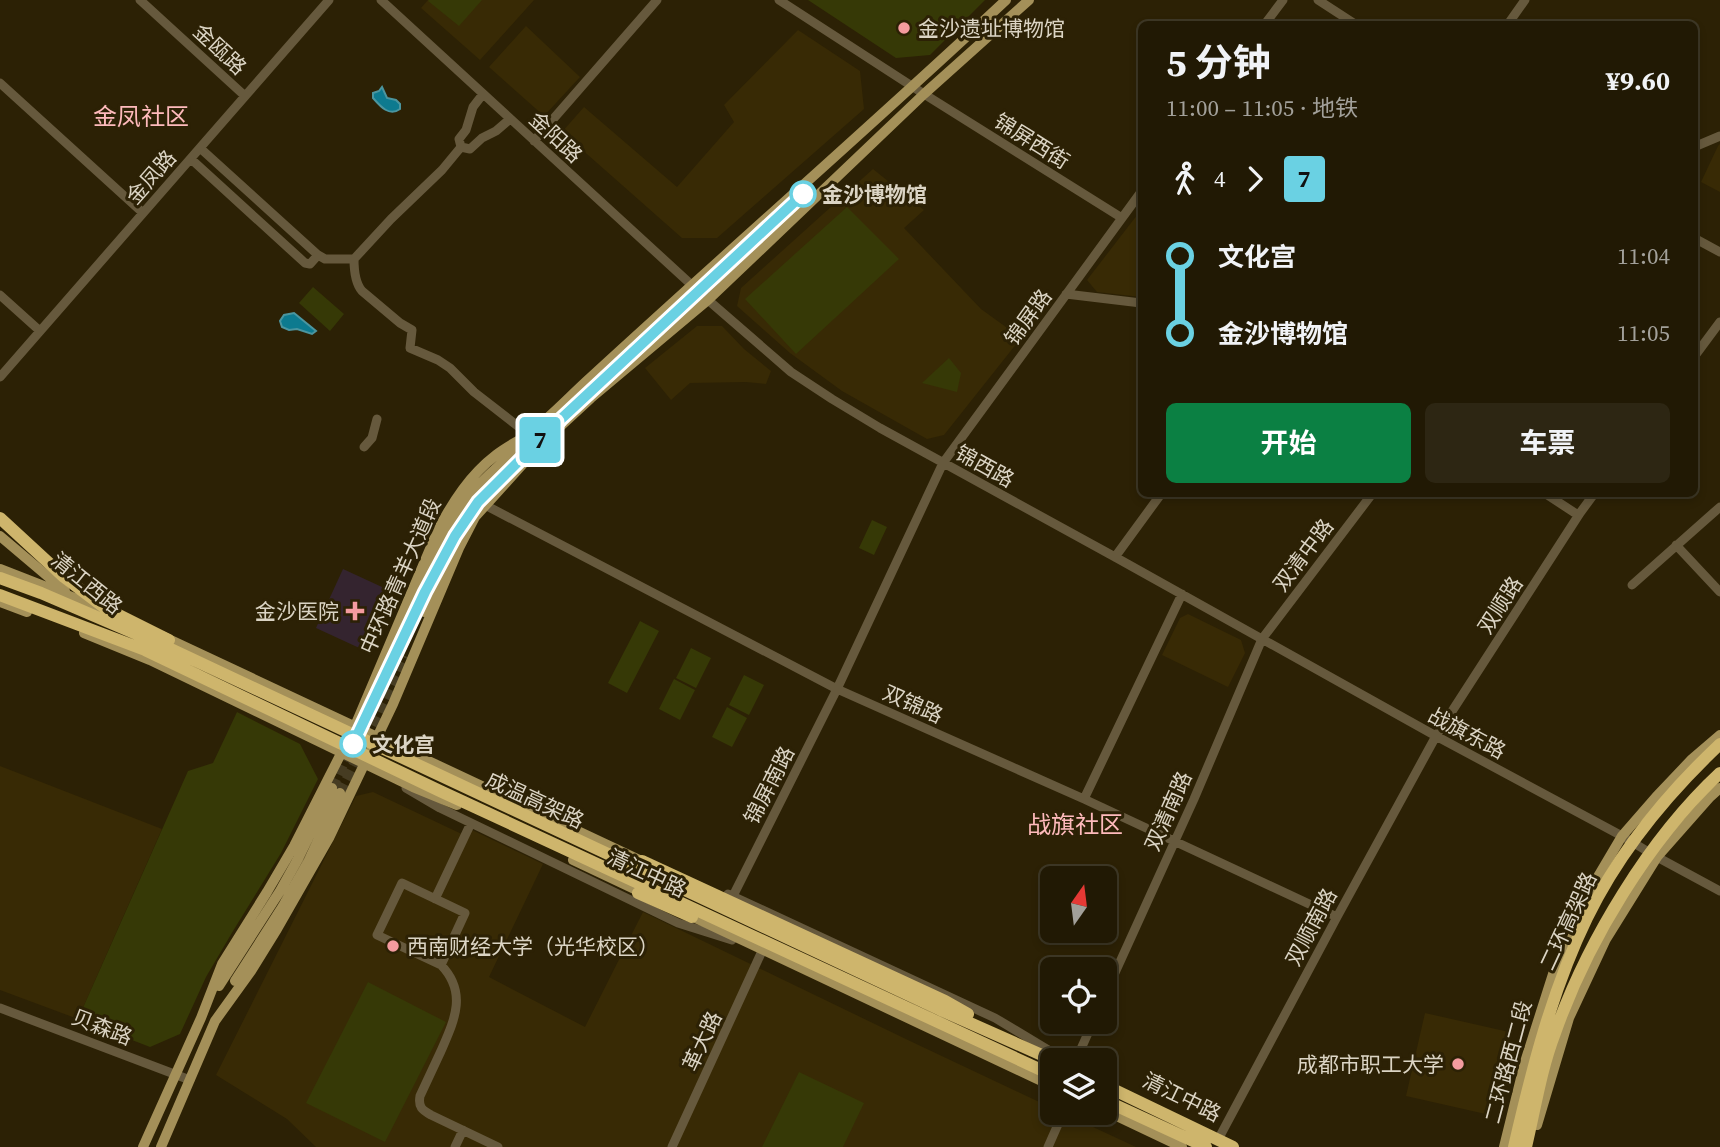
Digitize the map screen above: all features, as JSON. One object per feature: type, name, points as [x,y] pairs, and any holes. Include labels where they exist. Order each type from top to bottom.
[{"type":"highway","points":[[0,518],[64,577],[106,607],[184,648],[228,677]]},
{"type":"highway","name":"成温高架路","points":[[0,578],[150,640],[1040,1055]]},
{"type":"highway","name":"成温高架路","points":[[0,595],[145,650],[763,947],[1040,1070]]},
{"type":"highway","name":"二环高架路","points":[[1514,1147],[1549,1014],[1588,916],[1636,837],[1668,798],[1720,744]]},
{"type":"highway","name":"二环高架路","points":[[1529,1147],[1554,1035],[1584,962],[1648,856],[1695,798],[1720,773]]},
{"type":"highway","points":[[413,787],[674,910],[763,947]]},
{"type":"highway","points":[[642,861],[730,898],[945,1002],[1040,1054]]},
{"type":"highway","points":[[1117,1089],[1233,1147]]},
{"type":"highway","points":[[1117,1106],[1195,1145]]},
{"type":"main road","name":"中环路青羊大道段","points":[[143,1147],[201,1018],[222,964],[308,821],[355,726],[433,542],[449,509],[465,486],[496,455],[528,434],[1006,0]]},
{"type":"main road","name":"中环路青羊大道段","points":[[161,1147],[215,1021],[251,971],[329,838],[393,704],[459,548],[475,517],[540,445],[591,398],[708,300],[924,94],[1029,0]]},
{"type":"main road","points":[[528,434],[512,453],[477,485],[457,513],[435,558],[401,655],[463,522],[503,474],[540,445]]},
{"type":"main road","name":"清江西路","points":[[0,523],[58,574],[119,616]]},
{"type":"main road","name":"清江西路","points":[[0,536],[150,660]]},
{"type":"main road","points":[[0,569],[119,616]]},
{"type":"main road","points":[[0,602],[150,660]]},
{"type":"main road","name":"清江中路","points":[[119,616],[642,861],[729,906],[1040,1049]]},
{"type":"main road","name":"清江中路","points":[[150,660],[378,771],[467,809],[763,947],[1040,1080]]},
{"type":"main road","name":"二环路西二段","points":[[1504,1147],[1525,1062],[1553,974],[1593,885],[1622,836],[1692,759],[1720,735]]},
{"type":"main road","name":"二环路西二段","points":[[1529,1147],[1569,1018],[1606,939],[1657,857],[1720,788]]},
{"type":"main road","points":[[201,1018],[299,859],[336,790],[308,862],[234,982],[215,1021]]},
{"type":"main road","name":"清江中路","points":[[1117,1089],[1242,1147]]},
{"type":"main road","points":[[1117,1115],[1195,1145]]},
{"type":"street","name":"金瓯路","points":[[141,0],[245,96]]},
{"type":"street","name":"金凤路","points":[[0,377],[329,0]]},
{"type":"street","name":"金阳路","points":[[381,0],[708,300]]},
{"type":"street","points":[[534,141],[657,0]]},
{"type":"street","name":"锦屏西街","points":[[779,0],[1122,218]]},
{"type":"street","points":[[1267,21],[1283,0]]},
{"type":"street","points":[[1318,0],[1351,21]]},
{"type":"street","points":[[1510,21],[1525,0]]},
{"type":"street","points":[[0,83],[143,213]]},
{"type":"street","points":[[461,147],[459,139],[466,130],[473,107],[484,94]]},
{"type":"street","points":[[461,147],[470,149],[510,119]]},
{"type":"street","points":[[1698,145],[1720,136]]},
{"type":"street","points":[[200,148],[318,256],[325,259],[354,259],[442,170],[461,147]]},
{"type":"street","points":[[191,159],[305,264],[310,264],[318,256]]},
{"type":"street","name":"锦屏路","points":[[837,689],[943,463],[1138,196]]},
{"type":"street","points":[[1698,240],[1720,252]]},
{"type":"street","points":[[354,259],[359,289],[412,330],[410,348],[450,368],[470,388],[528,434]]},
{"type":"street","points":[[1066,294],[1138,303]]},
{"type":"street","points":[[0,295],[40,331]]},
{"type":"street","name":"锦西路","points":[[708,300],[791,372],[880,428],[1262,639]]},
{"type":"street","points":[[1698,352],[1720,322]]},
{"type":"street","points":[[364,447],[372,438],[377,419]]},
{"type":"street","points":[[1115,557],[1159,497]]},
{"type":"street","name":"双清中路","points":[[1262,639],[1370,497]]},
{"type":"street","points":[[1551,497],[1578,515]]},
{"type":"street","name":"双顺路","points":[[1436,736],[1592,497]]},
{"type":"street","name":"双锦路","points":[[485,505],[837,689],[1084,799],[1337,917]]},
{"type":"street","points":[[1632,584],[1720,507]]},
{"type":"street","points":[[1676,545],[1720,592]]},
{"type":"street","points":[[1084,799],[1182,594]]},
{"type":"street","name":"战旗东路","points":[[1262,639],[1720,891]]},
{"type":"street","name":"双清南路","points":[[1117,968],[1262,639]]},
{"type":"street","name":"锦屏南路","points":[[730,898],[837,689]]},
{"type":"street","name":"双顺南路","points":[[1220,1136],[1436,736]]},
{"type":"street","points":[[378,771],[440,808],[678,923],[763,947]]},
{"type":"street","points":[[436,899],[471,823]]},
{"type":"street","points":[[440,965],[465,913],[402,883],[377,935],[440,965],[448,973],[457,1000],[456,1016],[418,1104],[421,1110],[498,1147]]},
{"type":"street","name":"清江中路","points":[[730,898],[995,1018],[1044,1048]]},
{"type":"street","name":"革大路","points":[[672,1147],[763,947]]},
{"type":"street","name":"贝森路","points":[[0,1008],[190,1080]]},
{"type":"street","points":[[1048,1147],[1058,1125]]},
{"type":"street","points":[[455,1147],[463,1130]]},
{"type":"shaded area","points":[[428,0],[534,0],[480,60],[421,8]]},
{"type":"shaded area","points":[[429,0],[482,0],[459,26]]},
{"type":"shaded area","name":"金沙遗址博物馆","points":[[808,0],[985,0],[930,55],[896,58]]},
{"type":"shaded area","points":[[526,26],[580,77],[544,116],[489,67]]},
{"type":"shaded area","points":[[798,30],[860,71],[864,109],[717,238],[682,238],[562,132],[584,107],[677,187],[734,122],[724,105]]},
{"type":"shaded area","points":[[1720,144],[1720,192],[1701,182]]},
{"type":"shaded area","points":[[873,169],[924,210],[904,228],[981,309],[1021,338],[944,435],[927,439],[842,391],[790,353],[737,306],[741,288]]},
{"type":"shaded area","points":[[847,207],[899,259],[796,354],[745,299]]},
{"type":"shaded area","points":[[1138,214],[1138,297],[1097,292],[1087,280]]},
{"type":"shaded area","points":[[313,287],[344,314],[330,331],[299,303]]},
{"type":"shaded area","points":[[697,326],[722,326],[771,371],[766,384],[690,383],[671,400],[645,368]]},
{"type":"shaded area","points":[[949,358],[961,373],[957,392],[922,383]]},
{"type":"shaded area","points":[[872,520],[887,527],[874,555],[859,548]]},
{"type":"shaded area","name":"金沙医院","points":[[343,569],[395,593],[368,652],[316,628]]},
{"type":"shaded area","points":[[1188,614],[1241,640],[1245,653],[1228,687],[1162,655],[1180,618]]},
{"type":"shaded area","points":[[640,621],[659,631],[627,693],[608,683]]},
{"type":"shaded area","points":[[691,648],[711,658],[696,688],[676,678]]},
{"type":"shaded area","points":[[744,675],[764,685],[749,715],[729,705]]},
{"type":"shaded area","points":[[674,679],[695,690],[680,720],[659,709]]},
{"type":"shaded area","points":[[727,707],[747,718],[732,747],[712,737]]},
{"type":"shaded area","points":[[237,712],[300,744],[318,779],[281,853],[206,977],[180,1034],[150,1047],[78,1019],[188,771],[213,763]]},
{"type":"shaded area","points":[[0,766],[162,829],[78,1019],[0,990]]},
{"type":"shaded area","name":"西南财经大学（光华校区）","points":[[373,792],[468,837],[472,830],[543,864],[489,977],[585,1027],[643,912],[1040,1102],[1040,1125],[1089,1125],[1136,1147],[316,1147],[287,1119],[216,1075],[356,796]]},
{"type":"shaded area","points":[[368,982],[446,1022],[385,1142],[306,1103]]},
{"type":"shaded area","name":"成都市职工大学","points":[[1425,1013],[1509,1032],[1490,1115],[1406,1096]]},
{"type":"shaded area","points":[[799,1072],[864,1103],[843,1147],[762,1147]]},
{"type":"water","points":[[382,87],[387,98],[400,104],[400,109],[388,111],[373,98],[373,93]]},
{"type":"water","points":[[294,313],[316,331],[312,334],[282,327],[280,321],[284,315]]},
{"type":"tunnel","points":[[357,735],[397,653]]},
{"type":"tunnel","points":[[366,739],[405,656]]},
{"type":"tunnel","points":[[332,788],[350,750]]},
{"type":"tunnel","points":[[340,793],[359,754]]},
{"type":"metro line","name":"7","points":[[353,744],[425,592],[455,536],[478,502],[561,419],[803,194]]},
{"type":"place","name":"金沙遗址博物馆","points":[[904,28]]},
{"type":"place","name":"金沙博物馆","points":[[803,194]]},
{"type":"place","name":"金沙医院","points":[[355,611]]},
{"type":"place","name":"文化宫","points":[[353,744]]},
{"type":"place","name":"西南财经大学（光华校区）","points":[[393,946]]},
{"type":"place","name":"成都市职工大学","points":[[1458,1064]]},
{"type":"district","name":"金凤社区","points":[[141,116]]},
{"type":"district","name":"战旗社区","points":[[1075,824]]}]
